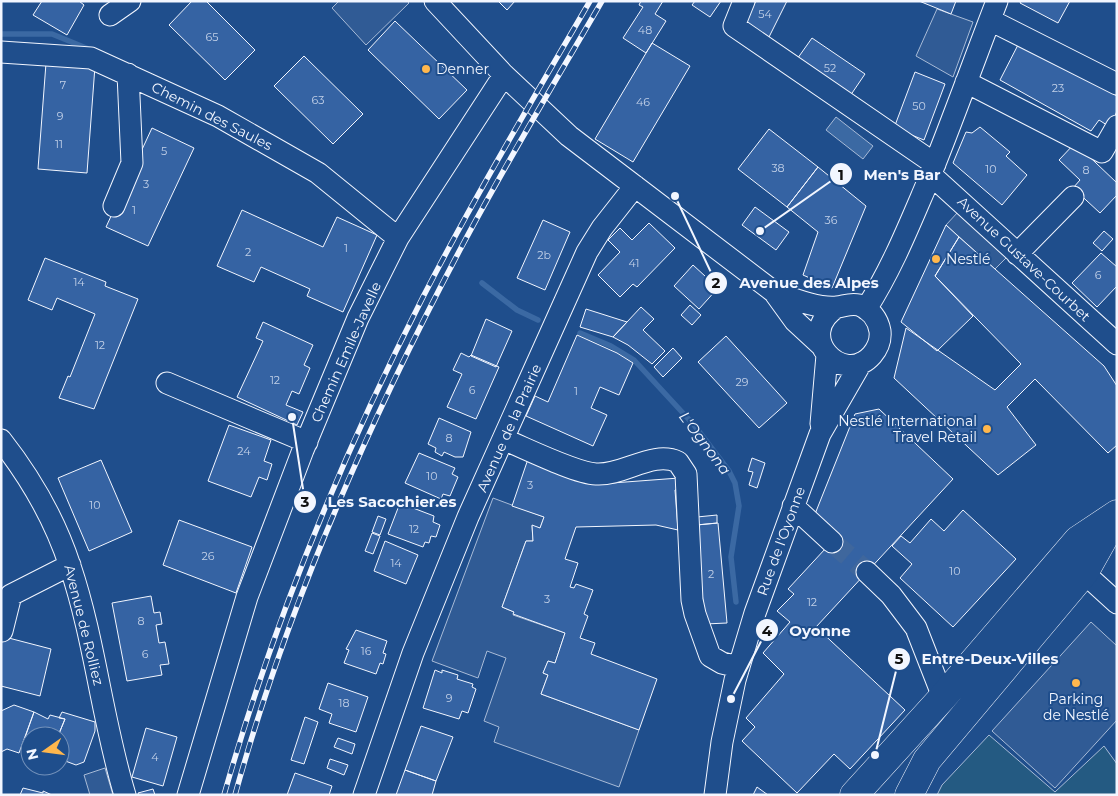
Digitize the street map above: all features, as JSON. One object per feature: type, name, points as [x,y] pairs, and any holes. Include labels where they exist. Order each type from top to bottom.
[{"type":"main road","points":[[909,795],[927,760],[1084,573],[1117,514]]},
{"type":"main road","points":[[854,795],[943,698],[1078,540],[1117,514]]},
{"type":"street","points":[[110,15],[130,1]]},
{"type":"street","points":[[435,1],[504,75],[569,136],[774,292],[795,322],[839,363],[861,363],[876,351],[880,342],[878,323],[866,309],[852,304],[837,307],[805,302],[774,292]]},
{"type":"street","name":"Avenue Gustave-Courbet","points":[[744,1],[734,26],[933,169],[1018,254],[1117,344]]},
{"type":"street","points":[[866,309],[880,287],[904,237],[933,169],[993,10],[1117,84]]},
{"type":"street","name":"Chemin des Saules","points":[[1,52],[91,58],[218,116],[318,172],[398,238]]},
{"type":"street","points":[[114,206],[132,164],[128,74]]},
{"type":"street","name":"Chemin Emile-Javelle","points":[[188,795],[247,597],[306,442],[358,318],[398,238],[504,75]]},
{"type":"street","points":[[966,82],[1102,152],[1117,126]]},
{"type":"street","name":"Avenue de la Prairie","points":[[364,795],[413,653],[468,517],[593,240],[635,186]]},
{"type":"street","points":[[1018,254],[1073,197]]},
{"type":"street","points":[[824,350],[822,323],[825,316],[837,307]]},
{"type":"street","name":"Rue de l'Oyonne","points":[[820,434],[824,350]]},
{"type":"street","name":"Rue de l'Oyonne","points":[[715,795],[722,742],[739,667],[755,613],[820,434],[861,363]]},
{"type":"street","points":[[166,383],[306,442]]},
{"type":"street","points":[[503,439],[579,470],[595,474],[618,471],[660,459],[678,462],[686,474],[692,600],[700,630],[710,656],[722,663],[739,667]]},
{"type":"street","name":"Avenue de Rolliez","points":[[1,440],[22,467],[41,500],[70,565],[92,651],[114,761],[125,795]]},
{"type":"street","points":[[793,506],[832,542]]},
{"type":"street","points":[[2,631],[11,595],[70,565]]},
{"type":"street","points":[[867,572],[891,595],[916,628],[943,698]]},
{"type":"street","points":[[1084,573],[1117,603]]},
{"type":"shaded area","points":[[339,1],[407,1],[409,3],[366,45],[332,8]]},
{"type":"shaded area","points":[[937,9],[973,22],[953,77],[916,56]]},
{"type":"shaded area","points":[[836,117],[873,146],[863,159],[826,130]]},
{"type":"shaded area","points":[[958,212],[1007,257],[995,269],[946,225]]},
{"type":"shaded area","points":[[493,498],[544,517],[540,528],[532,526],[533,541],[526,541],[502,607],[514,612],[513,615],[565,633],[555,663],[548,661],[543,673],[548,675],[541,694],[639,730],[619,787],[494,742],[499,727],[484,721],[506,658],[487,651],[478,678],[432,661]]},
{"type":"shaded area","name":"Parking de Nestlé","points":[[1091,622],[1117,646],[1117,720],[1055,788],[992,731]]},
{"type":"shaded area","points":[[989,735],[1055,792],[1104,746],[1117,764],[1117,795],[937,795],[942,785]]},
{"type":"shaded area","points":[[105,768],[113,795],[90,795],[84,775]]},
{"type":"building","points":[[42,1],[79,1],[84,5],[67,35],[33,15]]},
{"type":"building","points":[[192,1],[206,1],[255,50],[225,80],[169,25]]},
{"type":"building","points":[[498,1],[515,1],[507,10]]},
{"type":"building","points":[[641,1],[663,1],[655,14],[666,21],[646,53],[623,38],[643,7],[639,5]]},
{"type":"building","points":[[695,1],[721,1],[710,17],[692,5]]},
{"type":"building","points":[[756,1],[787,1],[768,39],[743,26]]},
{"type":"building","points":[[919,1],[956,1],[951,14]]},
{"type":"building","points":[[1021,1],[1070,1],[1058,23],[1020,3]]},
{"type":"building","points":[[395,21],[467,90],[439,119],[368,50]]},
{"type":"building","points":[[812,38],[865,74],[848,99],[795,62]]},
{"type":"building","points":[[1020,41],[1117,96],[1117,111],[1110,127],[1099,120],[1091,131],[1000,80]]},
{"type":"building","points":[[652,43],[690,66],[633,162],[595,139]]},
{"type":"building","points":[[304,56],[363,114],[333,144],[274,86]]},
{"type":"building","points":[[46,63],[95,66],[87,173],[38,169]]},
{"type":"building","points":[[915,72],[945,84],[924,140],[894,128]]},
{"type":"building","points":[[980,127],[1010,152],[1006,156],[1027,175],[1002,205],[953,163],[966,132],[972,133]]},
{"type":"building","points":[[152,128],[194,148],[148,246],[106,227]]},
{"type":"building","points":[[769,129],[818,167],[787,207],[738,169]]},
{"type":"building","points":[[1075,143],[1117,183],[1117,195],[1100,213],[1073,188],[1080,180],[1059,160]]},
{"type":"building","points":[[818,167],[866,206],[832,288],[803,275],[818,232],[787,207]]},
{"type":"building","points":[[755,207],[789,232],[776,250],[742,225]]},
{"type":"building","points":[[242,210],[323,247],[337,217],[377,235],[343,312],[307,296],[310,289],[261,267],[254,282],[217,266]]},
{"type":"building","points":[[543,220],[570,232],[545,290],[517,278]]},
{"type":"building","points":[[649,223],[675,248],[637,287],[633,284],[620,297],[598,275],[620,252],[608,240],[620,228],[632,240]]},
{"type":"building","points":[[946,225],[959,237],[935,276],[973,316],[937,351],[901,322]]},
{"type":"building","points":[[1104,231],[1113,239],[1102,251],[1093,243]]},
{"type":"building","points":[[959,237],[1104,366],[1117,386],[1117,445],[1108,453],[1035,379],[1007,407],[1036,445],[998,475],[894,378],[906,328],[995,390],[1021,364],[935,276]]},
{"type":"building","points":[[1101,253],[1117,267],[1117,286],[1097,307],[1072,283]]},
{"type":"building","points":[[45,258],[106,282],[105,286],[138,299],[94,409],[59,398],[68,376],[70,377],[95,314],[57,298],[52,310],[28,300]]},
{"type":"building","points":[[693,265],[718,288],[699,309],[674,286]]},
{"type":"building","points":[[690,305],[701,315],[692,325],[681,315]]},
{"type":"building","points":[[641,307],[654,319],[643,330],[665,351],[652,364],[628,345],[613,337]]},
{"type":"building","points":[[586,309],[627,322],[613,337],[580,327]]},
{"type":"building","points":[[486,319],[512,331],[496,367],[471,356]]},
{"type":"building","points":[[263,322],[313,345],[304,365],[310,368],[299,394],[292,391],[286,405],[303,412],[297,425],[237,397],[263,341],[256,338]]},
{"type":"building","points":[[577,335],[617,353],[633,363],[619,395],[600,387],[591,408],[607,415],[593,446],[526,416],[535,396],[548,402]]},
{"type":"building","points":[[726,336],[787,403],[759,428],[698,362]]},
{"type":"building","points":[[673,348],[682,358],[663,377],[654,367]]},
{"type":"building","points":[[461,353],[469,357],[471,355],[499,367],[476,419],[447,407],[462,374],[453,370]]},
{"type":"building","points":[[879,409],[953,479],[816,627],[905,710],[850,769],[834,754],[797,793],[742,741],[755,727],[746,718],[784,674],[763,653],[790,622],[777,611],[794,594],[788,589],[838,535],[815,514],[855,414]]},
{"type":"building","points":[[439,418],[471,432],[463,457],[455,457],[444,452],[442,456],[435,452],[436,448],[428,444]]},
{"type":"building","points":[[229,425],[271,440],[264,461],[272,464],[267,480],[259,477],[251,497],[208,481]]},
{"type":"building","points":[[419,453],[455,468],[452,474],[458,477],[450,496],[443,494],[441,499],[405,483]]},
{"type":"building","points":[[752,458],[765,463],[757,488],[749,485],[753,472],[748,471]]},
{"type":"building","points":[[528,459],[599,484],[679,478],[680,489],[675,490],[678,530],[656,525],[576,527],[565,559],[578,563],[570,587],[574,588],[576,584],[593,590],[584,614],[588,616],[580,638],[595,643],[591,654],[657,679],[639,730],[541,694],[548,675],[543,673],[548,661],[555,663],[565,633],[513,614],[514,612],[502,607],[526,541],[533,541],[532,525],[540,528],[544,517],[512,506]]},
{"type":"building","points":[[101,460],[132,532],[89,551],[58,478]]},
{"type":"building","points":[[400,503],[434,516],[433,522],[440,525],[436,537],[431,536],[429,543],[425,542],[423,547],[388,534]]},
{"type":"building","points":[[963,510],[1016,559],[953,627],[900,578],[912,564],[892,546],[901,536],[910,543],[931,519],[944,531]]},
{"type":"building","points":[[717,515],[717,523],[697,525],[697,517]]},
{"type":"building","points":[[378,516],[386,519],[380,535],[372,532]]},
{"type":"building","points":[[179,520],[252,547],[236,593],[163,565]]},
{"type":"building","points":[[718,523],[727,623],[705,624],[696,525]]},
{"type":"building","points":[[372,533],[380,536],[373,554],[365,551]]},
{"type":"building","points":[[385,541],[418,555],[406,584],[374,571]]},
{"type":"building","points":[[151,596],[154,613],[160,612],[162,624],[156,625],[159,643],[165,642],[169,664],[160,665],[162,675],[127,681],[112,603]]},
{"type":"building","points":[[356,630],[387,641],[383,653],[386,654],[383,664],[380,663],[376,674],[344,663],[349,650],[346,649]]},
{"type":"building","points":[[1,636],[51,649],[40,696],[1,686]]},
{"type":"building","points":[[435,670],[458,675],[457,679],[473,684],[472,687],[476,689],[468,713],[462,711],[459,719],[423,708]]},
{"type":"building","points":[[328,683],[368,697],[356,732],[329,723],[332,714],[319,709]]},
{"type":"building","points":[[14,705],[34,712],[29,726],[20,726],[19,753],[7,749],[1,752],[1,711]]},
{"type":"building","points":[[34,712],[48,719],[50,715],[65,719],[62,726],[29,726]]},
{"type":"building","points":[[62,712],[95,722],[95,731],[84,762],[76,765],[70,763],[70,726],[62,726],[65,719],[59,718]]},
{"type":"building","points":[[305,717],[318,722],[304,764],[291,760]]},
{"type":"building","points":[[421,726],[453,737],[436,781],[405,770]]},
{"type":"building","points":[[146,728],[177,737],[163,786],[132,777]]},
{"type":"building","points":[[338,738],[355,744],[352,754],[334,747]]},
{"type":"building","points":[[330,759],[348,765],[344,775],[327,768]]},
{"type":"building","points":[[405,770],[436,781],[432,795],[396,795]]},
{"type":"building","points":[[295,773],[332,786],[329,795],[287,795]]},
{"type":"building","points":[[757,787],[768,795],[753,795]]},
{"type":"building","points":[[23,788],[43,793],[43,791],[52,795],[20,795]]},
{"type":"building","points":[[153,789],[155,795],[139,795],[138,793]]},
{"type":"waterway","name":"L'Ognona","points":[[1,34],[52,34],[91,50]]},
{"type":"waterway","name":"L'Ognona","points":[[482,283],[517,310],[538,320]]},
{"type":"waterway","name":"L'Ognona","points":[[580,333],[611,346],[634,360],[694,425],[729,471],[735,483],[739,506],[731,557],[736,602]]},
{"type":"tunnel","points":[[832,542],[867,572]]},
{"type":"railway","points":[[224,795],[264,667],[287,604],[337,479],[393,357],[463,222],[590,1]]},
{"type":"railway","points":[[235,795],[280,653],[334,514],[363,446],[462,246],[513,153],[602,1]]},
{"type":"place","name":"Denner","points":[[426,69]]},
{"type":"place","name":"Avenue des Alpes","points":[[675,196]]},
{"type":"place","name":"Men's Bar","points":[[760,231]]},
{"type":"place","name":"Nestlé","points":[[936,259]]},
{"type":"place","name":"Les Sacochier.es","points":[[292,417]]},
{"type":"place","name":"Nestlé International Travel Retail","points":[[987,429]]},
{"type":"place","name":"Parking de Nestlé","points":[[1076,683]]},
{"type":"place","name":"Oyonne","points":[[731,699]]},
{"type":"place","name":"Entre-Deux-Villes","points":[[875,755]]}]
